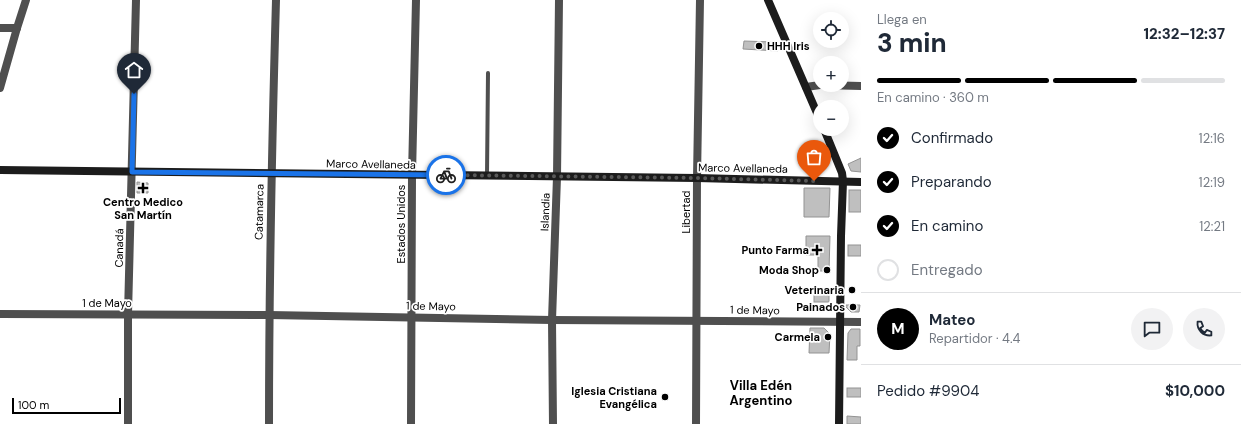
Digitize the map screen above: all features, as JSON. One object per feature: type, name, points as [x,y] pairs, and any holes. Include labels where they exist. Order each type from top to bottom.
[{"type":"street","points":[[0,88],[16,28],[26,0]]},
{"type":"street","name":"Canadá","points":[[128,424],[128,314],[136,0]]},
{"type":"street","name":"Catamarca","points":[[269,424],[271,174],[276,0]]},
{"type":"street","name":"Estados Unidos","points":[[411,424],[412,175],[416,0]]},
{"type":"street","name":"Islandia","points":[[553,424],[552,320],[557,177],[559,0]]},
{"type":"street","name":"Libertad","points":[[696,424],[697,178],[700,0]]},
{"type":"street","points":[[768,0],[813,104]]},
{"type":"street","points":[[0,28],[16,28]]},
{"type":"street","points":[[806,87],[813,86]]},
{"type":"street","points":[[849,86],[861,86]]},
{"type":"street","points":[[827,136],[842,173],[843,181],[839,322],[839,424]]},
{"type":"street","name":"Marco Avellaneda","points":[[0,170],[697,178],[861,182]]},
{"type":"street","name":"1 de Mayo","points":[[0,314],[269,315],[552,320],[861,322]]},
{"type":"lane","points":[[487,176],[488,73]]},
{"type":"building","name":"HHH Iris","points":[[744,41],[773,42],[778,51],[743,49]]},
{"type":"building","points":[[861,158],[861,172],[851,171],[848,164]]},
{"type":"building","name":"Centro Medico San Martín","points":[[137,182],[148,183],[148,193],[137,193]]},
{"type":"building","points":[[804,188],[830,188],[829,217],[804,217]]},
{"type":"building","points":[[849,190],[861,190],[861,212],[849,212]]},
{"type":"building","points":[[806,236],[830,236],[829,271],[818,271],[818,255],[806,255]]},
{"type":"building","points":[[848,245],[861,245],[861,256],[848,256]]},
{"type":"building","points":[[814,291],[829,291],[829,302],[814,302]]},
{"type":"building","name":"Painados","points":[[846,305],[860,305],[859,312],[851,312]]},
{"type":"building","points":[[810,328],[824,328],[830,334],[829,353],[809,353]]},
{"type":"building","points":[[851,329],[860,329],[860,346],[857,346],[857,360],[847,360],[848,333]]},
{"type":"building","points":[[847,388],[861,388],[861,397],[847,397]]},
{"type":"building","points":[[847,416],[861,417],[861,424],[847,424]]},
{"type":"way so far","points":[[446,175],[814,181]]},
{"type":"place","name":"HHH Iris","points":[[759,46]]},
{"type":"place","name":"Centro Medico San Martín","points":[[143,188]]},
{"type":"place","name":"Punto Farma","points":[[817,250]]},
{"type":"place","name":"Moda Shop","points":[[827,270]]},
{"type":"place","name":"Veterinaria","points":[[852,290]]},
{"type":"place","name":"Painados","points":[[853,307]]},
{"type":"place","name":"Carmela","points":[[828,337]]},
{"type":"place","name":"Iglesia Cristiana Evangélica","points":[[665,397]]},
{"type":"district","name":"Villa Edén Argentino","points":[[761,392]]},
{"type":"route","points":[[134,94],[132,172],[446,175]]}]
